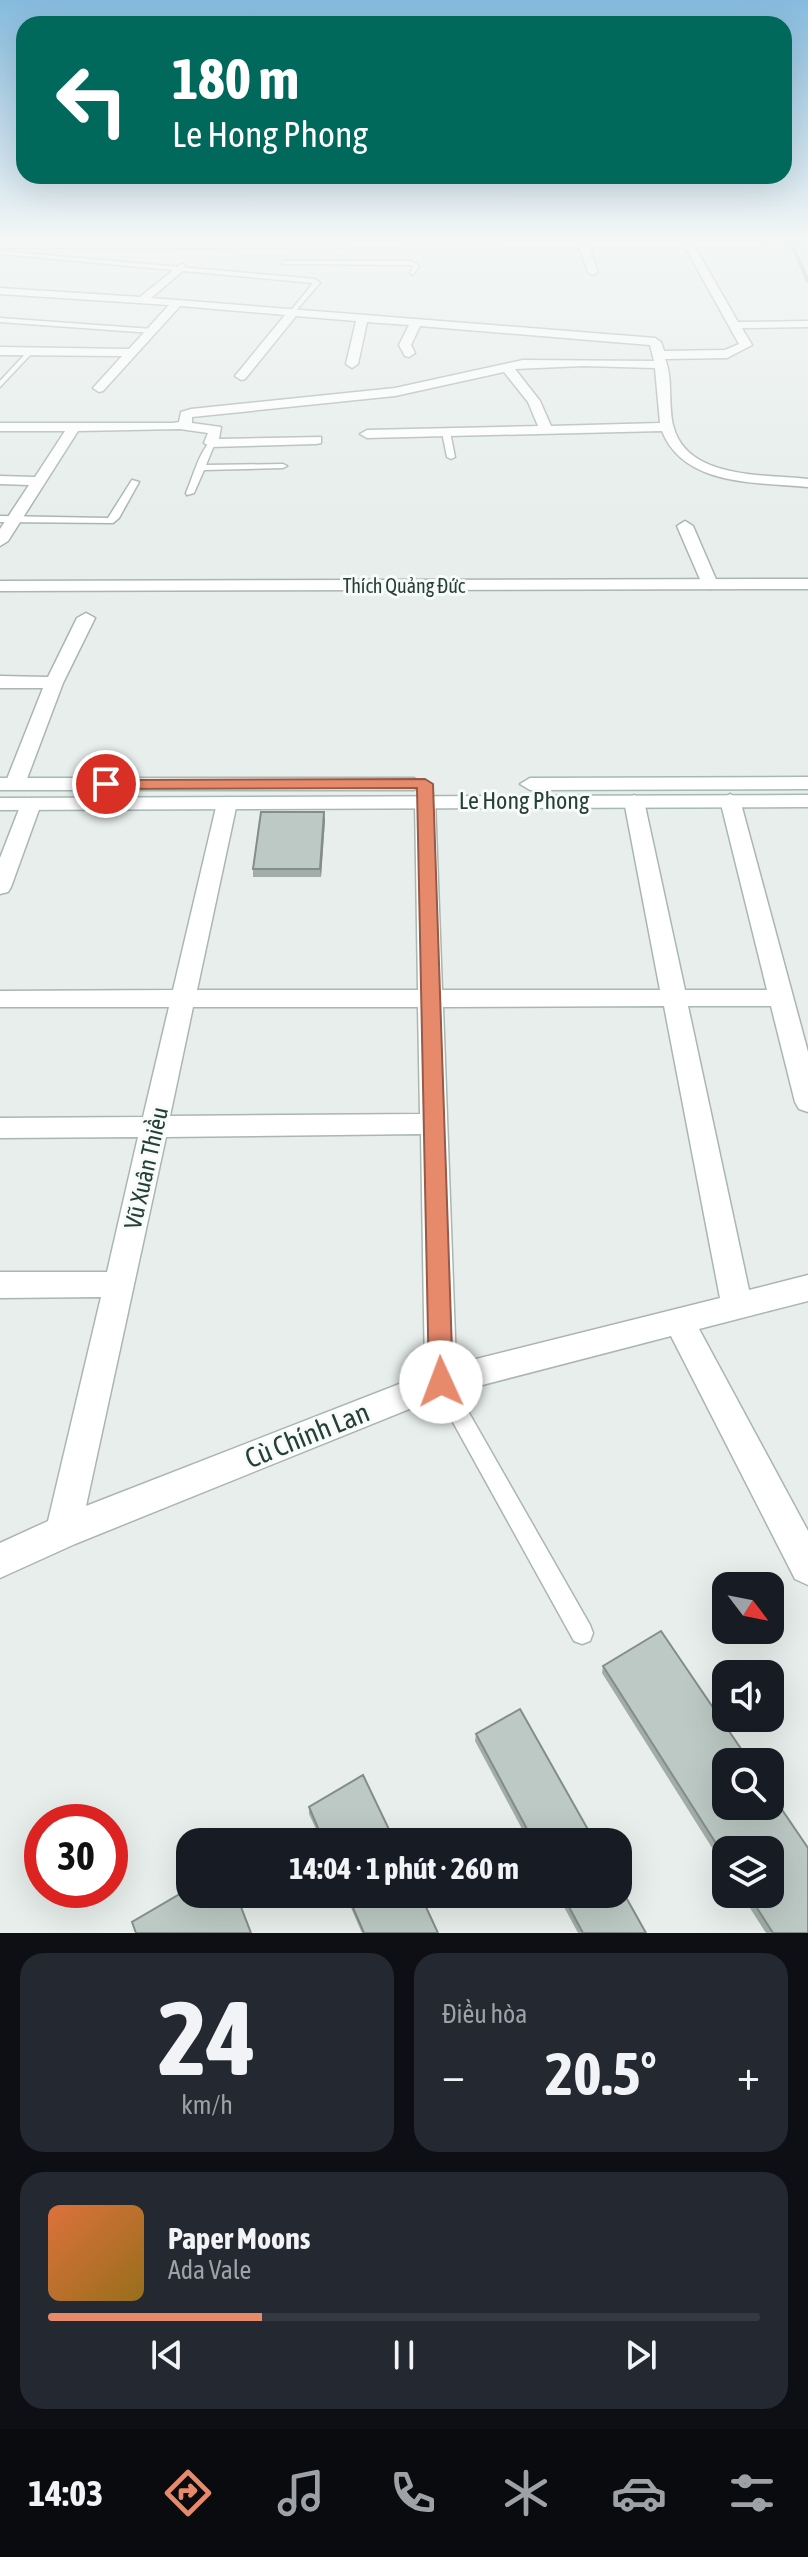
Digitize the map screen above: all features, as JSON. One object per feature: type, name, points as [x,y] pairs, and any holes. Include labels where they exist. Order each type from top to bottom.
[{"type":"street","points":[[99,388],[154,328]]},
{"type":"street","points":[[241,376],[280,328]]},
{"type":"street","points":[[352,364],[360,328]]},
{"type":"street","points":[[409,353],[405,345],[413,328]]},
{"type":"street","points":[[490,328],[655,342],[661,360],[666,427],[677,452],[698,465],[729,473],[808,483]]},
{"type":"street","points":[[182,426],[186,415],[191,413],[395,392],[507,367],[727,354],[746,345],[738,328]]},
{"type":"street","points":[[0,351],[132,353]]},
{"type":"street","points":[[507,367],[534,401],[546,429]]},
{"type":"street","points":[[0,427],[213,428],[216,435],[211,443]]},
{"type":"street","points":[[0,541],[6,520],[38,481],[74,427]]},
{"type":"street","points":[[367,434],[666,427]]},
{"type":"street","points":[[211,443],[316,440]]},
{"type":"street","points":[[0,480],[38,481]]},
{"type":"street","points":[[685,526],[710,584]]},
{"type":"street","name":"Thích Quảng Đức","points":[[0,586],[808,584]]},
{"type":"street","points":[[7,784],[86,618]]},
{"type":"street","points":[[0,682],[54,683]]},
{"type":"street","name":"Le Hong Phong","points":[[0,804],[227,803],[425,792],[808,783]]},
{"type":"street","name":"Le Hong Phong","points":[[7,784],[425,792],[634,801],[808,801]]},
{"type":"street","points":[[425,792],[441,1382]]},
{"type":"street","points":[[730,800],[808,1102]]},
{"type":"street","points":[[634,801],[737,1306]]},
{"type":"street","name":"Vũ Xuân Thiều","points":[[63,1532],[227,803]]},
{"type":"street","points":[[0,887],[31,804]]},
{"type":"street","points":[[0,999],[781,998]]},
{"type":"street","points":[[0,1128],[434,1124]]},
{"type":"street","points":[[0,1285],[120,1284]]},
{"type":"street","name":"Cù Chính Lan","points":[[0,1561],[63,1532],[441,1382],[808,1288]]},
{"type":"street","points":[[679,1321],[805,1556]]},
{"type":"lane","points":[[113,328],[152,331]]},
{"type":"lane","points":[[0,385],[30,352]]},
{"type":"lane","points":[[446,432],[451,457]]},
{"type":"lane","points":[[190,493],[211,443]]},
{"type":"lane","points":[[200,468],[283,466]]},
{"type":"lane","points":[[6,520],[110,521],[115,518],[135,482]]},
{"type":"lane","points":[[441,1382],[582,1633]]},
{"type":"building","points":[[261,812],[324,812],[320,869],[253,869]]},
{"type":"building","points":[[661,1631],[712,1706],[712,1732],[730,1732],[740,1748],[712,1748],[712,1820],[784,1820],[784,1813],[808,1848],[808,1933],[773,1933],[757,1908],[784,1908],[784,1836],[712,1837],[603,1666]]},
{"type":"building","points":[[520,1709],[587,1828],[526,1828],[476,1734]]},
{"type":"building","points":[[363,1775],[388,1828],[318,1828],[309,1807]]},
{"type":"building","points":[[176,1896],[176,1908],[241,1908],[251,1933],[136,1933],[132,1922]]},
{"type":"building","points":[[353,1908],[426,1908],[438,1933],[364,1933]]},
{"type":"building","points":[[570,1908],[632,1908],[646,1933],[583,1933]]},
{"type":"route","points":[[106,784],[425,784],[441,1382]]}]
